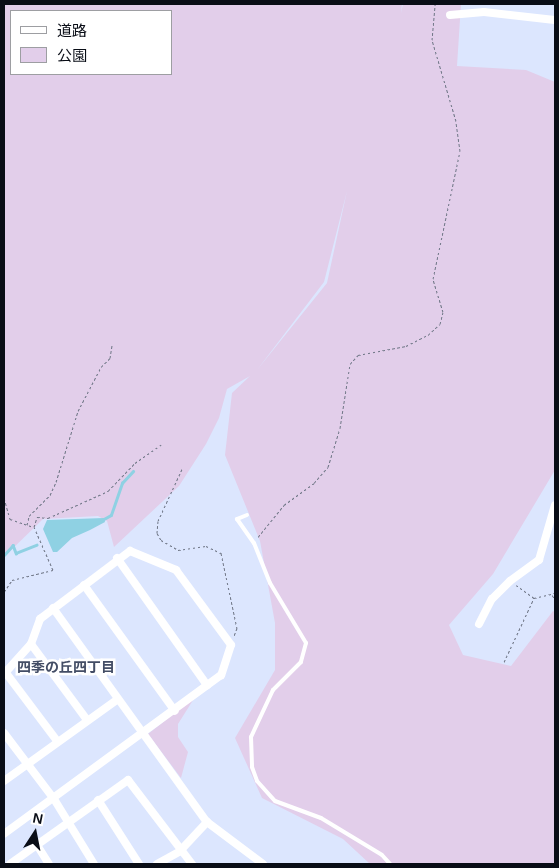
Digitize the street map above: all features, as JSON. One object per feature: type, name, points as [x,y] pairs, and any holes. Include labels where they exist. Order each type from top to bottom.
[{"type":"street","points":[[450,15],[484,12],[555,20]]},
{"type":"street","points":[[480,624],[492,600],[510,581],[539,560],[555,505]]},
{"type":"street","points":[[4,834],[144,734],[221,675],[231,645],[176,570],[130,550],[40,619],[31,644],[5,674],[57,741]]},
{"type":"street","points":[[118,558],[207,685]]},
{"type":"street","points":[[84,585],[175,711]]},
{"type":"street","points":[[53,608],[207,822],[263,864]]},
{"type":"street","points":[[31,644],[87,720]]},
{"type":"street","points":[[4,781],[57,741],[118,699]]},
{"type":"street","points":[[4,733],[70,822],[94,864]]},
{"type":"street","points":[[10,864],[128,780],[180,851],[192,864]]},
{"type":"street","points":[[98,800],[140,864]]},
{"type":"street","points":[[157,864],[180,851],[207,822]]},
{"type":"street","points":[[37,845],[49,864]]},
{"type":"lane","points":[[247,515],[237,519],[254,543],[270,583],[306,643],[301,662],[273,690],[251,737],[252,767],[257,781],[275,801],[321,818],[382,855],[390,864]]},
{"type":"path","points":[[254,543],[284,505],[314,483],[328,467],[340,428],[350,364],[358,355],[406,346],[428,335],[440,324],[443,312],[433,278],[460,151],[456,121],[432,40],[435,4]]},
{"type":"path","points":[[27,525],[29,516],[50,495],[56,482],[78,411],[101,367],[110,358],[112,345]]},
{"type":"path","points":[[4,592],[12,580],[53,570],[34,527],[37,517],[48,518],[108,491],[135,463],[161,445]]},
{"type":"path","points":[[182,469],[158,521],[157,534],[161,540],[178,550],[206,546],[221,553],[237,628],[229,642]]},
{"type":"path","points":[[4,498],[10,518],[34,527]]},
{"type":"path","points":[[510,581],[534,598],[555,592]]},
{"type":"path","points":[[552,594],[555,598]]},
{"type":"path","points":[[504,662],[534,598]]},
{"type":"green space","points":[[4,4],[402,4],[401,13],[403,4],[461,4],[457,66],[526,70],[555,82],[555,470],[493,574],[449,625],[463,655],[511,666],[553,611],[555,612],[555,864],[370,864],[343,839],[262,798],[235,738],[275,670],[275,623],[260,541],[225,455],[232,393],[250,376],[227,389],[219,418],[206,444],[179,486],[114,547],[107,521],[98,516],[43,519],[4,557]],"holes":[[[347,191],[327,283],[257,370],[324,282]]]},
{"type":"green space","points":[[195,697],[178,724],[178,737],[188,752],[181,778],[148,734]]},
{"type":"water","points":[[104,518],[105,522],[72,538],[57,552],[53,552],[43,529],[47,520]]},
{"type":"waterway","points":[[102,520],[111,515],[122,483],[133,471]]},
{"type":"waterway","points":[[4,555],[13,545],[16,553],[36,545]]},
{"type":"district","name":"四季の丘四丁目","points":[[66,667]]}]
